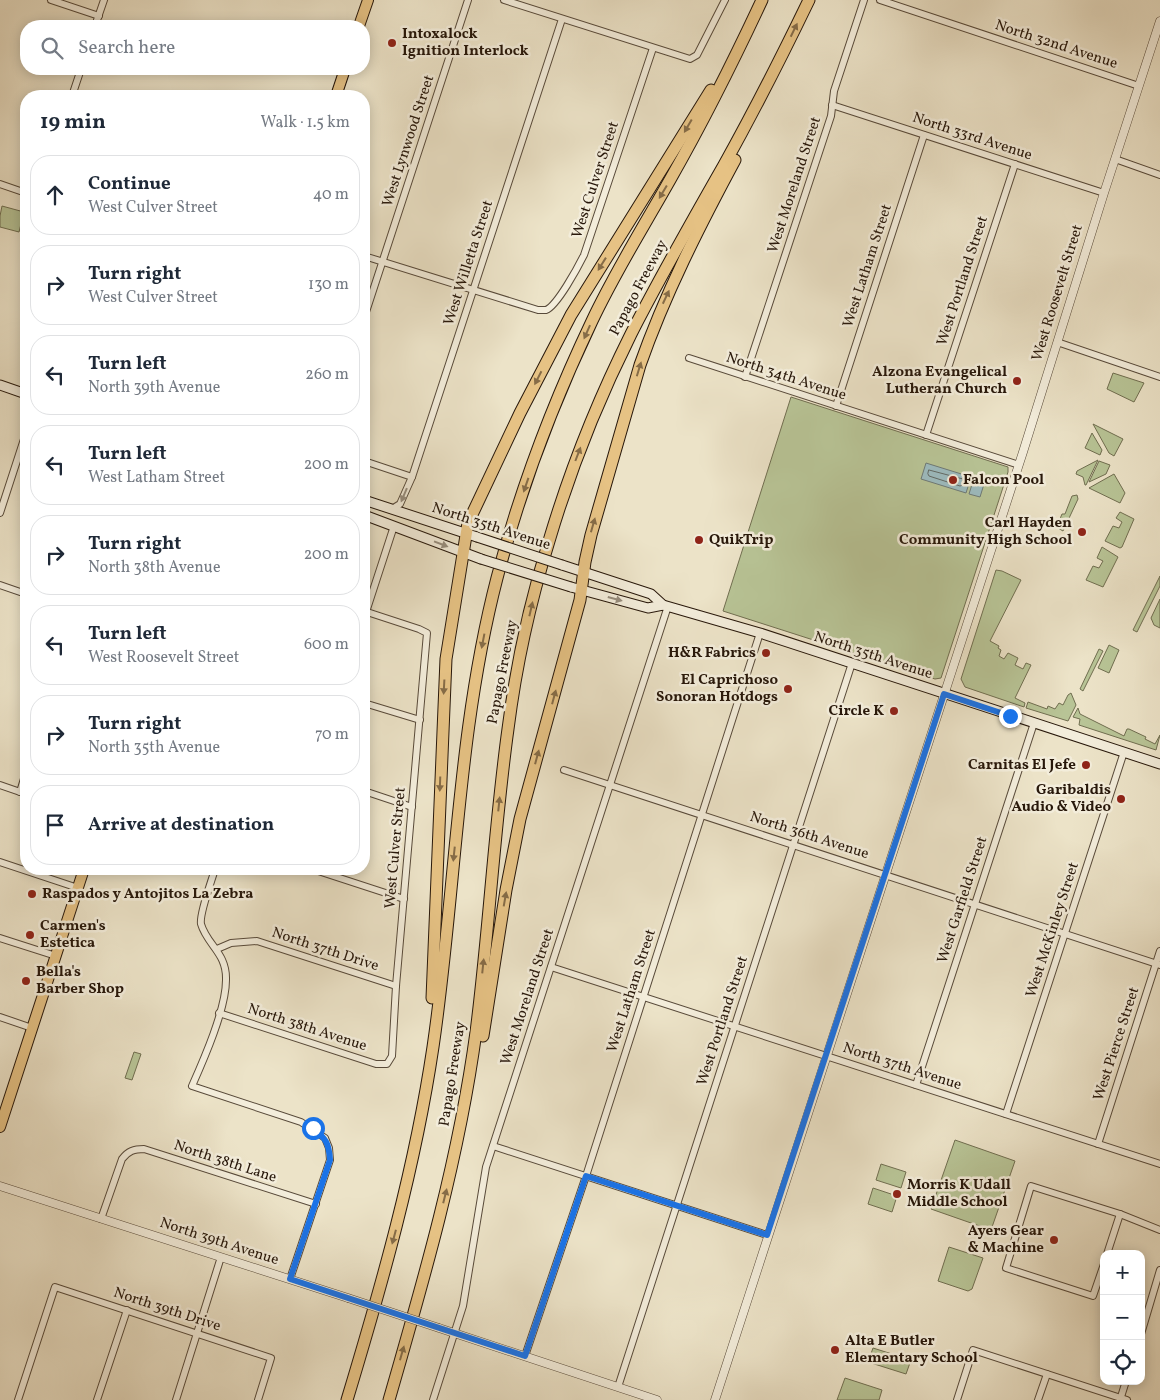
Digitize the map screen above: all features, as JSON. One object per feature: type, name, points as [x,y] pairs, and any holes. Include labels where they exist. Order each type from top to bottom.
[{"type":"highway","name":"Papago Freeway","points":[[347,1400],[398,1222],[418,1140],[433,1045],[461,777],[471,704],[506,545],[546,430],[593,319],[625,257],[672,178],[743,41],[762,0]]},
{"type":"highway","name":"Papago Freeway","points":[[389,1400],[419,1298],[456,1153],[476,1031],[508,729],[520,658],[548,543],[580,448],[629,338],[780,61],[809,0]]},
{"type":"highway","points":[[424,1104],[436,924],[446,659],[471,536],[468,523],[520,413],[576,307],[661,172],[691,120],[743,41]]},
{"type":"highway","points":[[456,1153],[480,1056],[500,926],[520,819],[580,600],[576,588],[579,571],[640,365],[661,308],[687,252],[744,142],[780,61]]},
{"type":"main road","points":[[361,20],[368,0]]},
{"type":"main road","points":[[338,90],[343,75]]},
{"type":"main road","points":[[0,385],[20,392]]},
{"type":"main road","name":"North 35th Avenue","points":[[370,502],[651,594],[665,606]]},
{"type":"main road","name":"North 35th Avenue","points":[[370,517],[466,554],[648,608],[665,606],[760,633],[1160,764]]},
{"type":"main road","points":[[0,1127],[82,875]]},
{"type":"street","points":[[51,0],[98,16]]},
{"type":"street","points":[[97,20],[104,0]]},
{"type":"street","name":"West Lynwood Street","points":[[370,299],[468,0]]},
{"type":"street","points":[[504,0],[690,59],[697,55],[716,21],[725,0]]},
{"type":"street","name":"West Moreland Street","points":[[745,377],[831,116],[834,91],[864,0]]},
{"type":"street","name":"North 32nd Avenue","points":[[880,0],[1139,86]]},
{"type":"street","name":"West Willetta Street","points":[[392,510],[400,504],[412,477],[562,19]]},
{"type":"street","name":"West Roosevelt Street","points":[[714,1400],[827,1056],[1160,21]]},
{"type":"street","name":"West Culver Street","points":[[473,290],[538,310],[545,310],[552,306],[584,255],[653,48]]},
{"type":"street","points":[[74,90],[79,75]]},
{"type":"street","name":"North 33rd Avenue","points":[[832,105],[1104,193]]},
{"type":"street","name":"West Latham Street","points":[[836,406],[924,135]]},
{"type":"street","points":[[1115,159],[1160,175]]},
{"type":"street","name":"West Portland Street","points":[[926,435],[1015,164]]},
{"type":"street","points":[[0,184],[20,191]]},
{"type":"street","points":[[370,258],[473,290]]},
{"type":"street","points":[[1057,342],[1160,377]]},
{"type":"street","name":"North 34th Avenue","points":[[689,358],[1018,465]]},
{"type":"street","points":[[0,513],[20,451]]},
{"type":"street","points":[[370,463],[412,477]]},
{"type":"street","points":[[370,597],[394,526]]},
{"type":"street","points":[[0,585],[20,592]]},
{"type":"street","name":"West Moreland Street","points":[[433,1400],[465,1297],[483,1180],[492,1146],[552,967],[665,606]]},
{"type":"street","name":"West Culver Street","points":[[370,614],[419,629],[427,634],[396,986],[392,1056],[387,1064]]},
{"type":"street","name":"West Latham Street","points":[[525,1356],[586,1176],[760,633]]},
{"type":"street","name":"West Portland Street","points":[[618,1387],[852,663]]},
{"type":"street","points":[[370,705],[420,720]]},
{"type":"street","name":"West Garfield Street","points":[[916,1085],[1034,723]]},
{"type":"street","name":"West McKinley Street","points":[[1006,1114],[1124,752]]},
{"type":"street","name":"North 36th Avenue","points":[[564,770],[1158,964]]},
{"type":"street","points":[[0,785],[20,792]]},
{"type":"street","points":[[370,794],[412,807]]},
{"type":"street","points":[[0,862],[20,869]]},
{"type":"street","points":[[39,875],[78,888]]},
{"type":"street","points":[[214,875],[204,904],[201,923],[223,962],[226,979],[219,1013],[206,1054],[192,1086],[301,1122],[325,1138],[329,1148],[330,1160],[290,1279]]},
{"type":"street","points":[[330,875],[404,899]]},
{"type":"street","points":[[0,938],[56,956]]},
{"type":"street","name":"North 37th Drive","points":[[217,949],[231,943],[256,941],[396,986]]},
{"type":"street","name":"West Pierce Street","points":[[1098,1144],[1158,964],[1160,951]]},
{"type":"street","name":"North 37th Avenue","points":[[552,967],[1160,1164]]},
{"type":"street","name":"North 38th Avenue","points":[[219,1013],[376,1064],[387,1064]]},
{"type":"street","points":[[0,1018],[32,1028]]},
{"type":"street","points":[[492,1146],[767,1235]]},
{"type":"street","name":"North 38th Lane","points":[[102,1219],[117,1168],[127,1152],[136,1149],[144,1149],[316,1204]]},
{"type":"street","name":"North 39th Avenue","points":[[0,1186],[657,1400]]},
{"type":"street","points":[[1100,1276],[1093,1296],[1006,1268],[1031,1186],[1120,1214],[1160,1230]]},
{"type":"street","points":[[1108,1250],[1120,1214]]},
{"type":"street","points":[[176,1400],[221,1257]]},
{"type":"street","points":[[1145,1321],[1160,1270]]},
{"type":"street","name":"North 39th Drive","points":[[18,1400],[55,1287],[271,1358],[258,1400]]},
{"type":"street","points":[[97,1400],[127,1310]]},
{"type":"street","points":[[957,1400],[973,1350],[1123,1399],[1125,1385]]},
{"type":"street","points":[[1038,1400],[1047,1374]]},
{"type":"green space","points":[[2,206],[20,211],[19,232],[0,227]]},
{"type":"green space","points":[[1113,373],[1144,383],[1134,402],[1107,389]]},
{"type":"green space","points":[[791,397],[1008,467],[1008,472],[941,678],[935,679],[723,611]]},
{"type":"green space","points":[[1093,424],[1123,439],[1114,456],[1109,453]]},
{"type":"green space","points":[[1092,433],[1102,450],[1100,455],[1085,448]]},
{"type":"green space","points":[[1098,460],[1085,485],[1083,477],[1076,474],[1077,471]]},
{"type":"green space","points":[[1099,461],[1110,465],[1106,474],[1089,482]]},
{"type":"green space","points":[[1114,474],[1125,493],[1120,503],[1089,488]]},
{"type":"green space","points":[[1077,495],[1078,499],[1063,531],[1056,527],[1062,514],[1065,514],[1072,496]]},
{"type":"green space","points":[[1120,512],[1134,519],[1120,548],[1105,541],[1113,526],[1119,528],[1122,522],[1116,518]]},
{"type":"green space","points":[[1102,547],[1118,557],[1103,587],[1086,580],[1093,566],[1099,568],[1103,561],[1097,558]]},
{"type":"green space","points":[[996,570],[1021,580],[990,641],[999,646],[998,648],[1001,650],[999,656],[1004,659],[1008,653],[1018,658],[1015,665],[1023,669],[1026,663],[1031,665],[1015,698],[1025,703],[1024,707],[965,687],[961,679]]},
{"type":"green space","points":[[1160,576],[1160,586],[1137,632],[1133,630]]},
{"type":"green space","points":[[1160,599],[1160,628],[1154,625],[1151,618]]},
{"type":"green space","points":[[1109,645],[1119,650],[1109,673],[1098,668]]},
{"type":"green space","points":[[1099,649],[1103,651],[1083,691],[1080,689]]},
{"type":"green space","points":[[1071,693],[1076,705],[1068,721],[1026,708],[1028,702],[1047,709],[1048,706],[1055,709],[1059,703],[1063,705]]},
{"type":"green space","points":[[1078,708],[1080,714],[1124,736],[1127,729],[1129,729],[1146,737],[1145,739],[1155,744],[1160,735],[1156,750],[1079,725],[1080,719],[1073,717]]},
{"type":"green space","points":[[134,1052],[141,1054],[132,1080],[125,1078]]},
{"type":"green space","points":[[955,1140],[1015,1161],[991,1230],[931,1209]]},
{"type":"green space","points":[[881,1164],[906,1172],[901,1188],[876,1180]]},
{"type":"green space","points":[[873,1188],[897,1196],[892,1212],[868,1204]]},
{"type":"green space","points":[[949,1247],[983,1258],[972,1289],[968,1291],[938,1281]]},
{"type":"green space","points":[[873,1348],[911,1360],[906,1374],[868,1362]]},
{"type":"green space","points":[[845,1378],[882,1390],[879,1400],[837,1400]]},
{"type":"water","points":[[926,463],[971,477],[966,493],[921,479]]},
{"type":"water","points":[[974,478],[985,481],[980,497],[969,494]]},
{"type":"place","name":"Intoxalock Ignition Interlock","points":[[392,43]]},
{"type":"place","name":"Alzona Evangelical Lutheran Church","points":[[1017,381]]},
{"type":"place","name":"Falcon Pool","points":[[953,480]]},
{"type":"place","name":"Carl Hayden Community High School","points":[[1082,532]]},
{"type":"place","name":"QuikTrip","points":[[699,540]]},
{"type":"place","name":"H&R Fabrics","points":[[766,653]]},
{"type":"place","name":"El Caprichoso Sonoran Hotdogs","points":[[788,689]]},
{"type":"place","name":"Circle K","points":[[894,711]]},
{"type":"place","name":"Carnitas El Jefe","points":[[1086,765]]},
{"type":"place","name":"Garibaldis Audio & Video","points":[[1121,799]]},
{"type":"place","name":"Raspados y Antojitos La Zebra","points":[[32,894]]},
{"type":"place","name":"Carmen's Estetica","points":[[30,935]]},
{"type":"place","name":"Bella's Barber Shop","points":[[26,981]]},
{"type":"place","name":"Morris K Udall Middle School","points":[[897,1194]]},
{"type":"place","name":"Ayers Gear & Machine","points":[[1054,1240]]},
{"type":"place","name":"Alta E Butler Elementary School","points":[[835,1350]]},
{"type":"route","points":[[313,1128],[325,1138],[329,1148],[330,1160],[290,1279],[525,1356],[586,1176],[767,1235],[944,694],[1010,716]]}]
